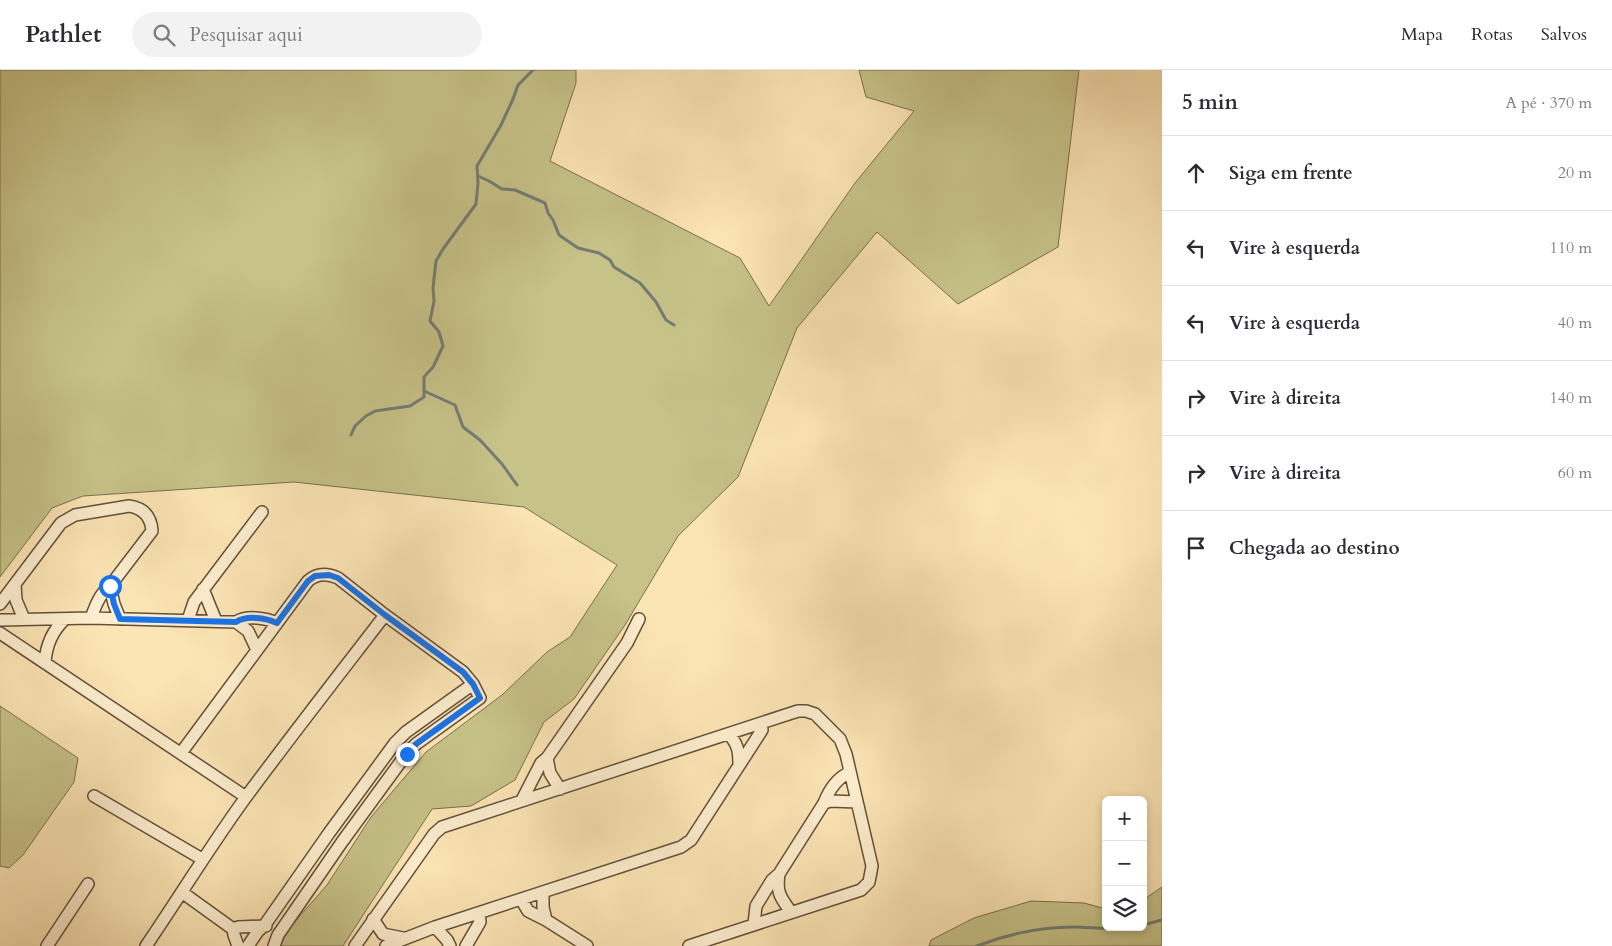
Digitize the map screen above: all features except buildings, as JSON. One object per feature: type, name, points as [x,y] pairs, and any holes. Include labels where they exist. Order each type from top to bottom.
[{"type":"street","points":[[0,604],[65,520],[75,515],[121,507],[137,507],[145,512],[149,518],[152,531],[105,590],[91,618]]},
{"type":"street","points":[[188,620],[194,602],[262,512]]},
{"type":"street","points":[[181,753],[308,581],[315,576],[324,574],[338,578],[463,672],[473,684],[480,698],[416,744],[407,754],[342,842],[277,942]]},
{"type":"street","points":[[15,584],[18,606],[24,619]]},
{"type":"street","points":[[110,586],[120,619]]},
{"type":"street","points":[[203,590],[216,621]]},
{"type":"street","points":[[146,946],[183,892],[202,859],[246,797],[385,615]]},
{"type":"street","points":[[45,663],[50,638],[65,618]]},
{"type":"street","points":[[0,620],[91,618],[236,622],[241,619],[268,619],[277,623]]},
{"type":"street","points":[[522,800],[540,763],[547,758],[627,643],[639,619]]},
{"type":"street","points":[[236,622],[248,631],[257,650]]},
{"type":"street","points":[[0,633],[246,797]]},
{"type":"street","points":[[248,946],[395,743],[406,732],[473,684]]},
{"type":"street","points":[[354,946],[434,834],[442,827],[798,711],[815,714],[840,739],[846,754],[872,866],[869,882],[861,890],[689,946]]},
{"type":"street","points":[[386,946],[396,943],[403,938],[681,847],[691,840],[762,730],[761,723]]},
{"type":"street","points":[[728,734],[735,740],[738,748],[739,765]]},
{"type":"street","points":[[547,758],[550,772],[560,789]]},
{"type":"street","points":[[754,924],[756,906],[772,880],[779,874],[841,776],[850,772]]},
{"type":"street","points":[[94,796],[202,859]]},
{"type":"street","points":[[824,803],[832,801],[857,802]]},
{"type":"street","points":[[779,874],[777,885],[779,896],[791,912]]},
{"type":"street","points":[[47,946],[88,884]]},
{"type":"street","points":[[183,892],[233,928],[238,946]]},
{"type":"street","points":[[543,892],[543,908],[546,920]]},
{"type":"street","points":[[521,899],[528,911],[546,920],[586,946]]},
{"type":"street","points":[[466,946],[480,922],[479,913]]},
{"type":"street","points":[[373,919],[383,934],[403,938]]},
{"type":"street","points":[[233,928],[238,926],[264,926],[273,930],[277,942]]},
{"type":"street","points":[[436,927],[450,946]]},
{"type":"shaded area","points":[[0,70],[576,70],[576,83],[550,161],[740,258],[769,306],[855,183],[914,111],[866,97],[859,70],[1079,70],[1058,247],[958,304],[877,232],[797,328],[738,477],[678,536],[625,625],[574,699],[544,722],[515,780],[471,806],[432,809],[343,946],[276,946],[284,934],[327,885],[371,817],[426,752],[502,695],[547,652],[570,637],[617,565],[524,507],[294,482],[83,496],[52,508],[0,577]]},
{"type":"shaded area","points":[[0,706],[78,758],[74,782],[23,855],[9,868],[0,866]]},
{"type":"shaded area","points":[[1162,887],[1162,946],[929,946],[931,940],[974,918],[1031,901],[1084,903],[1102,908],[1102,931],[1147,931],[1147,897]]},
{"type":"waterway","points":[[351,435],[355,426],[375,411],[410,406],[424,397],[424,377],[433,367],[443,346],[439,332],[430,321],[434,301],[433,288],[436,261],[476,204],[477,166],[501,125],[518,85],[533,70]]},
{"type":"waterway","points":[[478,176],[502,189],[515,190],[545,203],[559,235],[578,248],[599,253],[610,260],[614,267],[640,283],[656,302],[666,320],[674,325]]},
{"type":"waterway","points":[[424,391],[455,405],[463,427],[480,440],[502,464],[517,485]]},
{"type":"waterway","points":[[1147,924],[1162,920]]},
{"type":"waterway","points":[[977,946],[1000,938],[1048,928],[1102,928]]},
{"type":"route","points":[[110,586],[120,619],[236,622],[241,619],[268,619],[277,623],[311,578],[324,574],[338,578],[463,672],[473,684],[480,698],[416,744],[407,754]]}]
